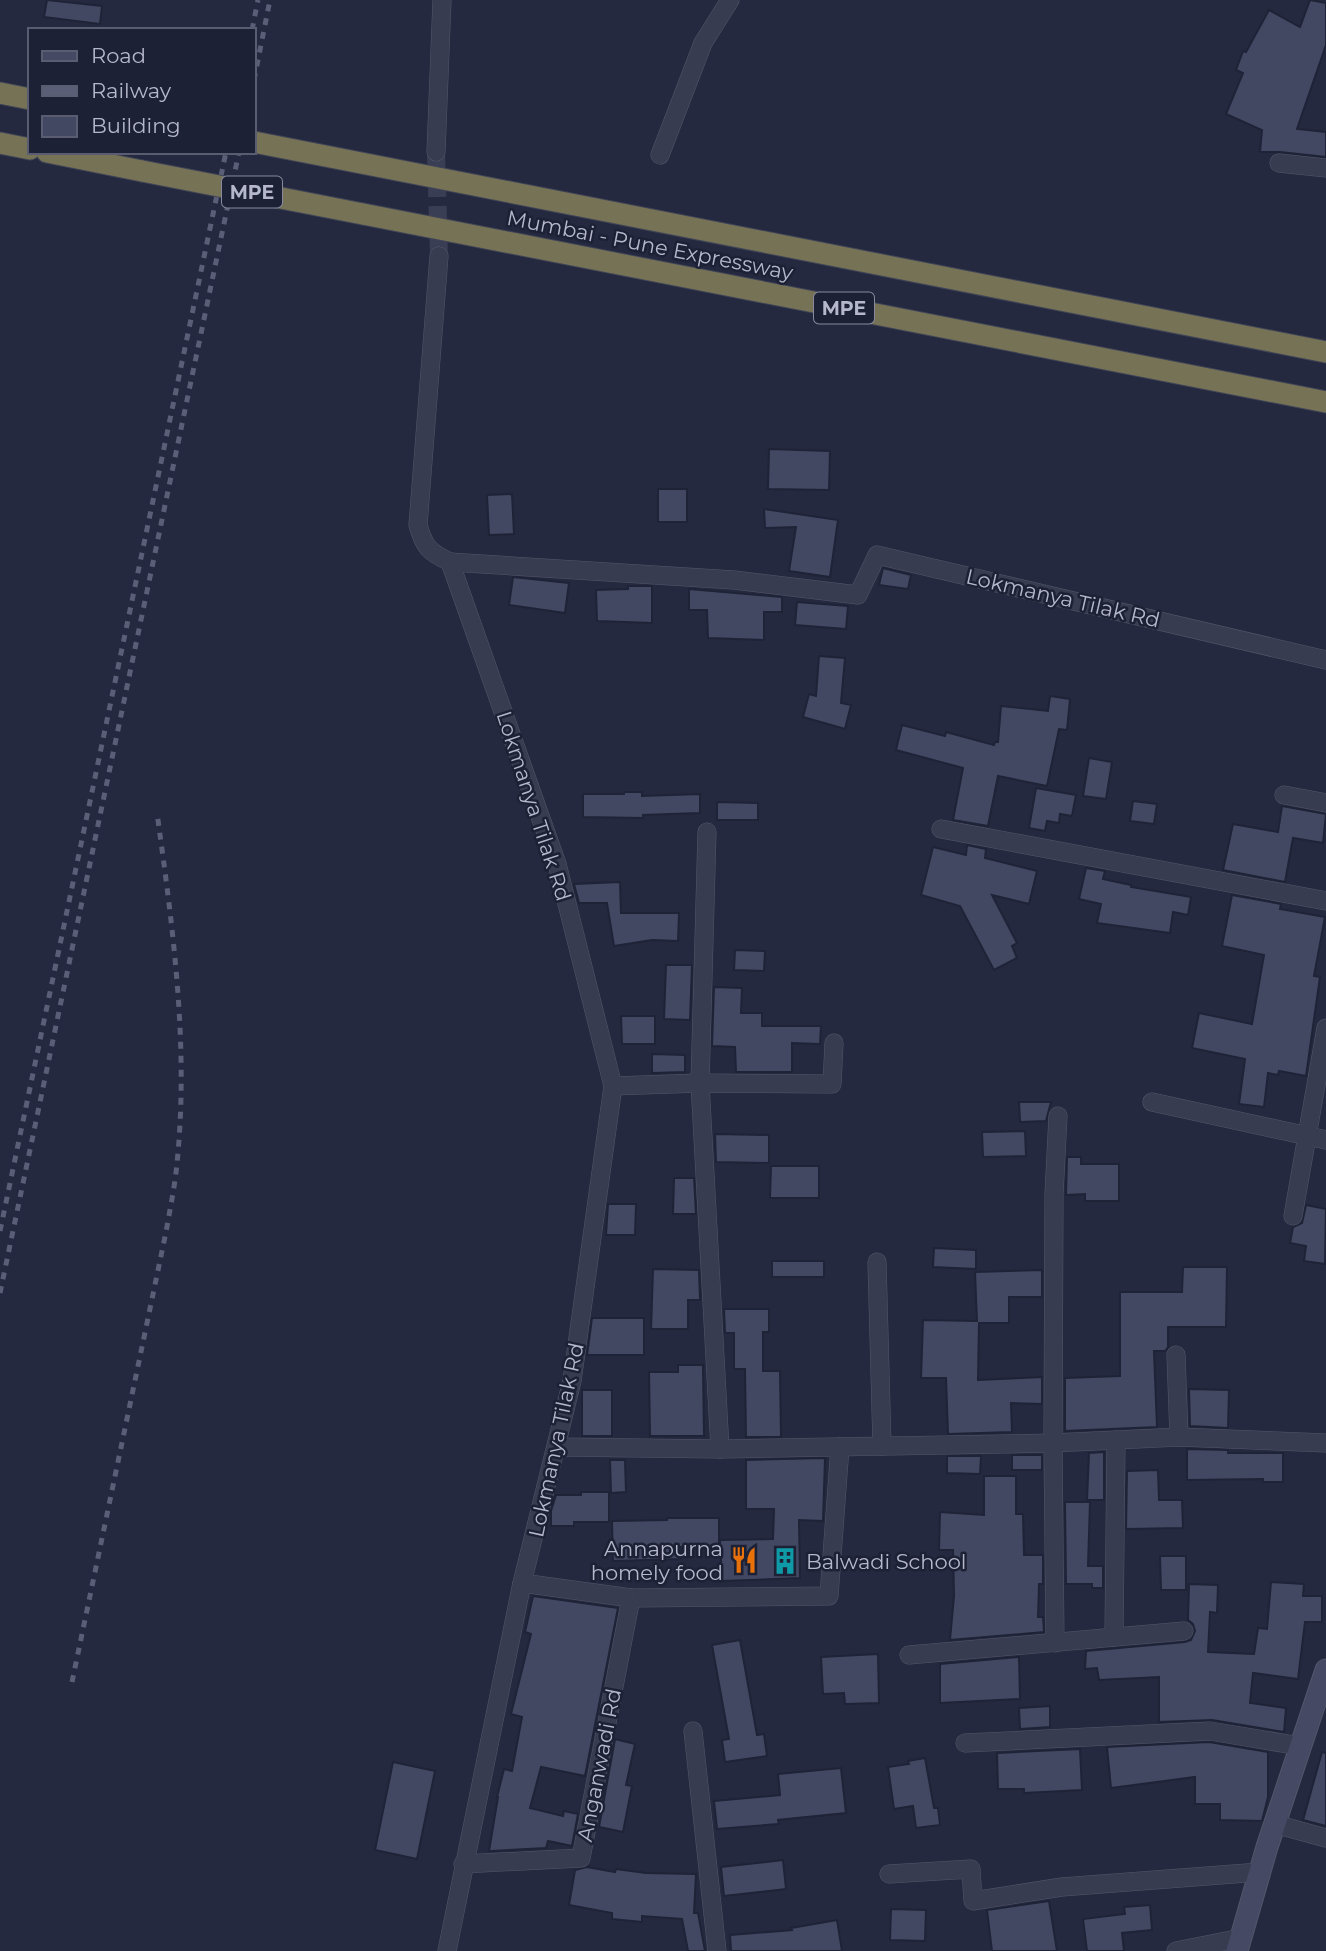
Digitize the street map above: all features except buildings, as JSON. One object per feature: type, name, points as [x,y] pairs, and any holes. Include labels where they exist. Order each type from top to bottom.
[{"type":"highway","points":[[0,93],[28,99]]},
{"type":"highway","name":"Mumbai - Pune Expressway","points":[[256,142],[1326,352]]},
{"type":"highway","points":[[0,143],[28,149]]},
{"type":"highway","name":"Mumbai - Pune Expressway","points":[[57,154],[1326,402]]},
{"type":"main road","points":[[1239,1945],[1275,1824],[1326,1670]]},
{"type":"street","points":[[436,152],[442,0]]},
{"type":"street","points":[[660,155],[703,43],[730,0]]},
{"type":"street","points":[[1279,163],[1326,168]]},
{"type":"street","points":[[439,256],[418,525],[423,544],[450,562]]},
{"type":"street","name":"Lokmanya Tilak Rd","points":[[447,1951],[522,1583],[572,1381],[613,1086],[557,864],[450,562],[734,580],[859,595],[877,555],[1326,660]]},
{"type":"street","points":[[1284,795],[1326,803]]},
{"type":"street","points":[[941,830],[1326,901]]},
{"type":"street","points":[[707,832],[700,1083],[720,1450]]},
{"type":"street","points":[[1293,1216],[1326,1028]]},
{"type":"street","points":[[613,1086],[700,1083],[832,1084],[834,1043]]},
{"type":"street","points":[[1152,1102],[1326,1140]]},
{"type":"street","points":[[1055,1643],[1054,1194],[1058,1116]]},
{"type":"street","points":[[877,1262],[882,1446]]},
{"type":"street","points":[[1176,1355],[1179,1437]]},
{"type":"street","points":[[557,1447],[720,1450],[1053,1443],[1179,1437],[1326,1443]]},
{"type":"street","points":[[1114,1637],[1116,1440]]},
{"type":"street","points":[[522,1583],[631,1598],[829,1596],[840,1447]]},
{"type":"street","name":"Anganwadi Rd","points":[[463,1864],[581,1858],[631,1598]]},
{"type":"street","points":[[909,1656],[1184,1631]]},
{"type":"street","points":[[693,1731],[717,1951]]},
{"type":"street","points":[[965,1743],[1210,1731],[1300,1746]]},
{"type":"street","points":[[1275,1824],[1326,1838]]},
{"type":"street","points":[[888,1874],[971,1869],[973,1901],[1062,1887],[1260,1872]]},
{"type":"street","points":[[1176,1951],[1239,1945]]},
{"type":"tunnel","points":[[436,152],[439,256]]},
{"type":"railway","points":[[252,28],[258,0]]},
{"type":"railway","points":[[256,70],[270,0]]},
{"type":"railway","points":[[0,1231],[226,154]]},
{"type":"railway","points":[[0,1293],[239,154]]},
{"type":"railway","points":[[72,1682],[166,1232],[177,1163],[180,1032],[174,944],[157,813]]},
{"type":"place","name":"Annapurna homely food","points":[[744,1560]]},
{"type":"place","name":"Balwadi School","points":[[785,1561]]}]
